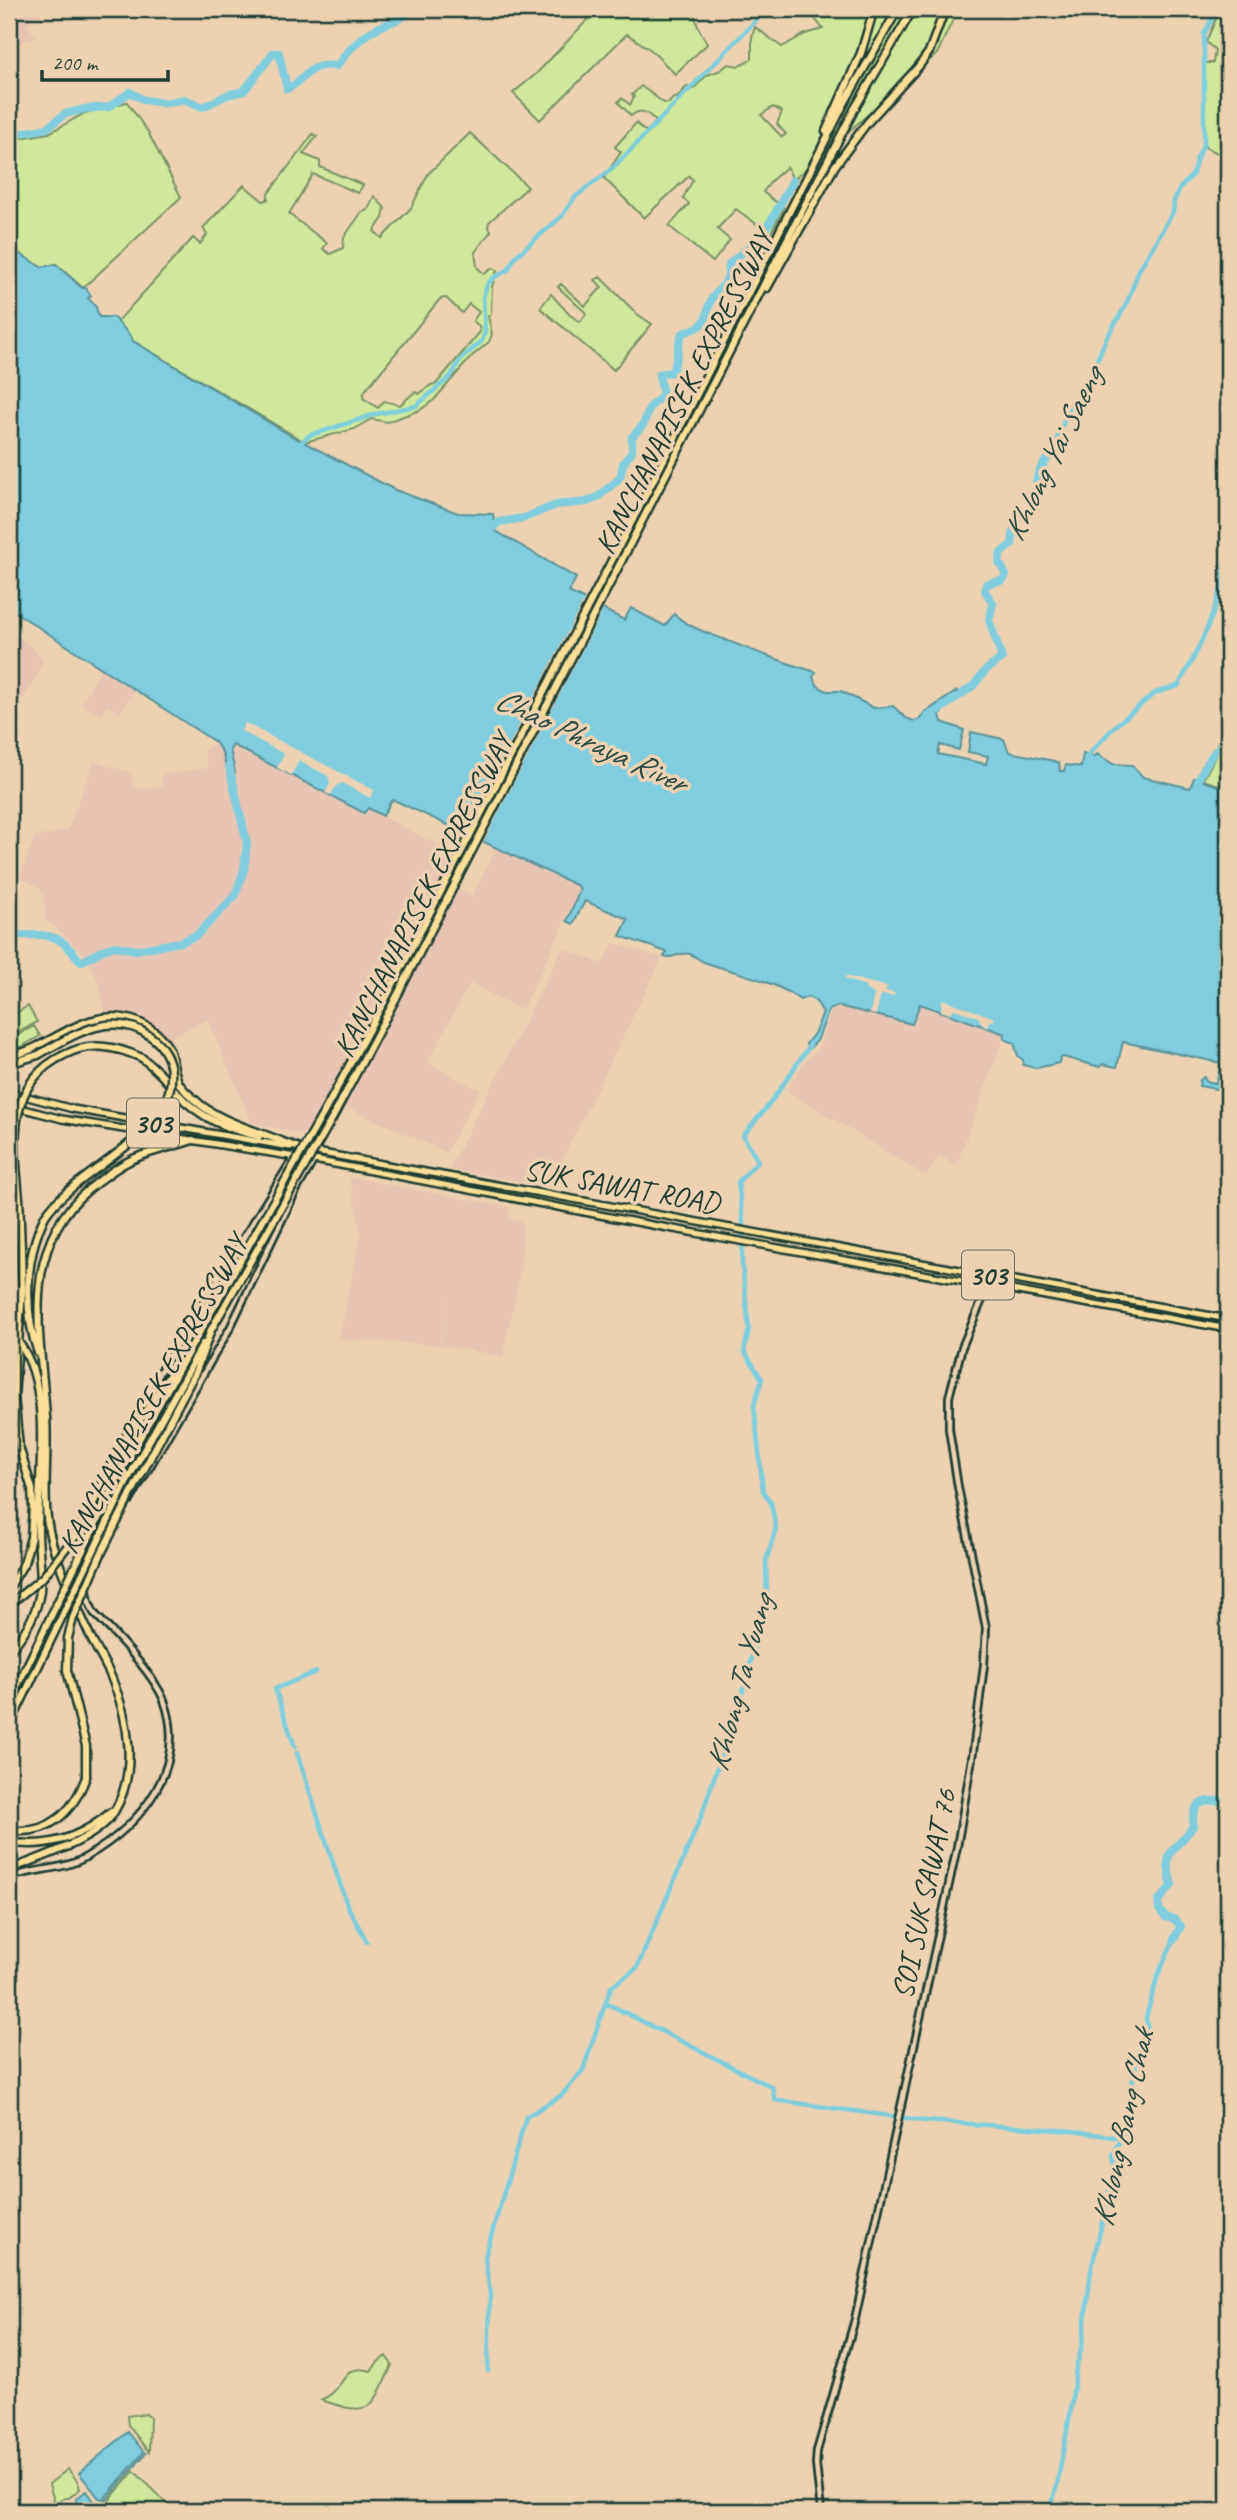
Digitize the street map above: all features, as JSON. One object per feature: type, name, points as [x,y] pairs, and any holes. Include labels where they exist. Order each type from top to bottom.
[{"type":"highway","points":[[812,165],[862,53],[874,9]]},
{"type":"highway","name":"KANCHANAPISEK EXPRESSWAY","points":[[9,1703],[122,1469],[388,994],[812,165],[868,58],[898,9]]},
{"type":"highway","name":"KANCHANAPISEK EXPRESSWAY","points":[[9,1727],[117,1500],[339,1105],[861,97],[913,9]]},
{"type":"highway","points":[[733,346],[835,166],[867,123],[929,52],[945,9]]},
{"type":"highway","points":[[9,1056],[26,1052],[93,1020],[130,1018],[145,1024],[161,1038],[171,1054],[177,1080],[199,1103],[211,1112],[299,1149]]},
{"type":"highway","points":[[9,1064],[38,1055],[95,1026],[111,1024],[140,1029],[162,1048],[172,1073],[166,1099],[148,1127],[71,1187],[45,1216],[35,1240],[29,1268],[32,1333],[41,1364]]},
{"type":"highway","points":[[9,1588],[24,1563],[31,1536],[33,1507],[32,1489],[19,1447],[14,1396],[22,1287],[15,1125],[25,1093],[33,1080],[51,1062],[82,1048],[111,1047],[142,1058],[155,1067],[200,1114],[227,1127],[281,1141]]},
{"type":"highway","points":[[9,1870],[60,1849],[107,1822],[117,1806],[128,1770],[125,1723],[112,1678],[62,1571],[47,1521],[48,1450],[38,1332],[41,1268],[46,1250],[65,1214],[76,1200],[96,1183],[127,1163],[194,1140]]},
{"type":"highway","points":[[9,1221],[14,1283],[19,1307]]},
{"type":"highway","points":[[9,1830],[23,1832],[52,1824],[73,1806],[86,1777],[86,1746],[67,1670],[68,1638],[112,1531],[196,1371],[211,1330]]},
{"type":"highway","points":[[9,1652],[32,1619],[40,1590],[39,1400],[33,1368],[19,1343]]},
{"type":"highway","points":[[9,1605],[43,1577],[68,1546],[145,1411],[187,1352]]},
{"type":"highway","points":[[9,1842],[34,1845],[63,1840],[92,1826],[117,1806]]},
{"type":"main road","name":"SUK SAWAT ROAD","points":[[9,1092],[73,1109],[1228,1319]]},
{"type":"main road","name":"SUK SAWAT ROAD","points":[[9,1105],[62,1119],[314,1160],[689,1232],[1228,1329]]},
{"type":"main road","points":[[121,1509],[108,1509],[99,1504],[96,1497],[99,1486],[146,1396],[299,1149]]},
{"type":"main road","points":[[9,1878],[85,1858],[144,1811],[166,1772],[170,1749],[170,1723],[163,1699],[148,1675],[94,1613],[87,1595],[88,1580],[121,1509],[133,1498],[230,1328],[296,1191],[314,1160]]},
{"type":"main road","points":[[689,1232],[691,1222]]},
{"type":"main road","name":"SOI SUK SAWAT 76","points":[[821,2511],[817,2451],[852,2331],[957,1847],[985,1665],[986,1628],[958,1488],[948,1410],[951,1383],[962,1347],[988,1285]]},
{"type":"shaded area","points":[[9,9],[57,9],[31,17],[28,26],[36,37],[19,43],[9,51]]},
{"type":"shaded area","points":[[9,632],[25,641],[43,660],[38,675],[19,707],[9,713]]},
{"type":"shaded area","points":[[102,668],[135,691],[120,713],[108,706],[101,716],[81,704]]},
{"type":"shaded area","points":[[215,742],[235,772],[230,750],[233,745],[364,813],[367,808],[464,859],[452,886],[472,897],[496,848],[578,886],[580,890],[522,1010],[470,983],[427,1063],[480,1090],[446,1152],[344,1106],[302,1134],[252,1123],[207,1019],[171,1038],[174,1048],[160,1030],[146,1019],[130,1015],[105,1015],[100,986],[92,967],[83,953],[46,919],[44,896],[38,886],[20,878],[34,837],[67,831],[94,761],[131,773],[134,789],[163,787],[160,775],[208,768],[204,751]]},
{"type":"shaded area","points":[[614,943],[662,958],[549,1186],[449,1169],[563,948],[602,964]]},
{"type":"shaded area","points":[[920,1004],[1005,1034],[956,1166],[939,1155],[926,1176],[787,1091],[804,1062],[818,1050],[832,1009],[838,1006],[911,1024]]},
{"type":"shaded area","points":[[349,1177],[509,1207],[509,1219],[523,1221],[521,1269],[503,1356],[440,1345],[450,1292],[439,1345],[339,1339],[361,1233]]},
{"type":"green space","points":[[598,9],[693,9],[707,44],[675,74],[651,50],[627,34],[540,120],[513,93],[536,74]]},
{"type":"green space","points":[[807,9],[958,9],[937,54],[793,180],[787,167],[772,180],[763,192],[784,208],[770,234],[736,209],[717,229],[730,240],[713,262],[669,226],[689,204],[683,198],[693,180],[689,176],[644,218],[604,178],[621,152],[615,147],[636,123],[648,131],[656,121],[641,112],[631,116],[618,102],[622,98],[630,105],[634,97],[632,95],[641,86],[664,103],[669,103],[687,86],[693,89],[707,75],[728,64],[739,66],[752,59],[755,27],[782,47],[805,34],[823,29]],"holes":[[[773,107],[782,112],[777,124],[786,134],[782,137],[761,115]]]},
{"type":"green space","points":[[1220,9],[1228,9],[1228,141],[1222,155],[1205,147],[1205,63],[1213,63],[1215,50],[1206,42]]},
{"type":"green space","points":[[127,102],[148,132],[181,197],[83,288],[56,264],[41,267],[9,247],[9,140],[49,133],[85,113]]},
{"type":"green space","points":[[470,133],[528,187],[489,222],[491,231],[475,252],[477,267],[484,274],[493,268],[497,270],[492,287],[491,314],[488,316],[492,334],[489,342],[472,356],[434,400],[420,410],[387,422],[371,419],[354,429],[305,442],[133,341],[117,322],[193,238],[200,244],[207,235],[203,228],[244,185],[263,201],[268,199],[268,194],[313,134],[317,136],[303,154],[320,161],[320,167],[363,185],[358,193],[313,174],[289,214],[327,243],[323,249],[330,254],[343,248],[344,237],[362,212],[368,210],[374,196],[385,208],[383,218],[374,231],[382,238],[411,208],[428,174]],"holes":[[[446,298],[462,313],[469,304],[479,312],[473,321],[479,326],[480,332],[436,384],[419,394],[415,392],[400,405],[384,401],[378,408],[363,398],[364,392],[440,299]]]},
{"type":"green space","points":[[600,277],[637,314],[652,324],[614,370],[540,308],[551,294],[580,322],[585,312],[558,287],[561,284],[585,306],[602,287],[595,280]]},
{"type":"green space","points":[[1228,743],[1228,788],[1203,780],[1218,751]]},
{"type":"green space","points":[[28,1006],[37,1022],[10,1037],[9,1017]]},
{"type":"green space","points":[[34,1026],[40,1036],[19,1048],[13,1038]]},
{"type":"green space","points":[[386,2356],[392,2365],[374,2401],[368,2406],[351,2408],[321,2400],[331,2394],[351,2372],[362,2369],[371,2371]]},
{"type":"green space","points":[[146,2413],[150,2417],[149,2452],[128,2425],[127,2416]]},
{"type":"green space","points":[[68,2469],[80,2489],[55,2504],[49,2484]]},
{"type":"green space","points":[[134,2471],[168,2504],[162,2511],[100,2511]]},
{"type":"water","name":"Chao Phraya River","points":[[9,247],[41,267],[56,264],[82,288],[86,288],[91,296],[88,298],[96,307],[99,317],[113,317],[133,341],[290,435],[395,490],[458,513],[493,514],[496,531],[576,578],[569,592],[624,620],[631,608],[665,626],[674,614],[703,631],[816,672],[813,677],[818,686],[827,691],[841,691],[874,708],[893,706],[906,718],[914,721],[957,691],[961,695],[946,706],[940,715],[942,722],[964,730],[959,750],[940,745],[938,754],[986,764],[988,756],[968,752],[971,732],[1004,739],[1009,752],[1059,763],[1060,771],[1064,771],[1066,765],[1081,767],[1083,754],[1094,757],[1097,754],[1113,764],[1132,765],[1143,777],[1190,788],[1194,778],[1228,789],[1228,1091],[1199,1086],[1204,1077],[1206,1081],[1216,1083],[1221,1063],[1123,1042],[1117,1067],[1102,1064],[1100,1067],[1063,1057],[1059,1063],[1037,1068],[1023,1065],[1014,1043],[1004,1039],[1005,1034],[920,1004],[912,1024],[838,1006],[829,1010],[817,1041],[809,1049],[806,1044],[815,1032],[823,1013],[813,999],[807,997],[800,1000],[778,987],[704,962],[690,954],[664,957],[667,952],[620,936],[628,919],[585,901],[573,924],[567,921],[580,890],[578,886],[394,800],[383,816],[368,808],[364,813],[233,745],[230,750],[235,772],[230,780],[222,752],[215,742],[9,608]]},
{"type":"water","points":[[128,2432],[144,2452],[104,2499],[99,2498],[79,2473]]},
{"type":"water","points":[[86,2491],[97,2507],[93,2511],[76,2511],[79,2508],[76,2499]]},
{"type":"pier","points":[[586,596],[605,606],[482,845],[462,836]]},
{"type":"pier","points":[[245,723],[374,790],[370,798],[342,783],[336,786],[331,795],[325,793],[330,783],[328,776],[299,761],[291,775],[277,768],[284,754],[241,731]]},
{"type":"pier","points":[[845,976],[888,987],[885,991],[895,993],[894,996],[881,995],[876,1015],[870,1014],[874,994],[865,989],[865,986],[845,979]]},
{"type":"pier","points":[[942,999],[995,1018],[990,1020],[988,1028],[982,1025],[978,1017],[954,1009],[949,1014],[941,1011]]},
{"type":"waterway","points":[[9,136],[47,128],[65,114],[109,107],[130,92],[144,100],[165,103],[184,99],[203,107],[227,95],[244,91],[273,53],[279,53],[287,89],[313,69],[337,66],[351,48],[368,33],[416,9]]},
{"type":"waterway","points":[[298,445],[310,435],[376,414],[416,406],[450,377],[462,358],[482,341],[485,332],[483,298],[487,285],[493,278],[508,270],[516,256],[562,216],[575,197],[613,168],[767,9]]},
{"type":"waterway","points":[[950,14],[957,9]]},
{"type":"waterway","name":"Khlong Yai Saeng","points":[[1050,456],[1068,411],[1084,391],[1106,339],[1126,305],[1139,270],[1173,212],[1174,201],[1180,188],[1193,174],[1204,143],[1204,34],[1217,9]]},
{"type":"waterway","points":[[487,533],[499,522],[524,518],[556,505],[587,502],[598,497],[620,478],[623,464],[632,451],[632,437],[643,425],[650,407],[663,395],[659,374],[672,372],[682,334],[704,322],[713,297],[725,283],[729,264],[756,241],[771,221],[793,180]]},
{"type":"waterway","name":"Khlong Yai Saeng","points":[[938,711],[973,686],[985,671],[1002,658],[989,620],[993,603],[985,591],[986,584],[1003,580],[1006,575],[999,562],[1001,553],[1012,544],[1015,520],[1032,507],[1038,474],[1050,456]]},
{"type":"waterway","points":[[1086,759],[1114,727],[1155,693],[1178,686],[1213,614],[1228,552]]},
{"type":"waterway","points":[[1196,788],[1208,761],[1228,738]]},
{"type":"waterway","points":[[9,939],[22,935],[51,936],[67,946],[81,962],[115,946],[136,950],[181,942],[197,935],[235,896],[244,870],[247,843],[229,766]]},
{"type":"waterway","name":"Khlong Ta Yuang","points":[[488,2371],[490,2293],[485,2257],[526,2117],[562,2095],[583,2070],[611,1987],[637,1968],[701,1817],[742,1694],[767,1598],[766,1561],[776,1528],[771,1503],[763,1491],[754,1405],[762,1379],[744,1351],[749,1329],[738,1182],[758,1161],[743,1136],[771,1102],[810,1045]]},
{"type":"waterway","points":[[295,1747],[275,1689],[316,1672]]},
{"type":"waterway","points":[[297,1753],[347,1905],[367,1942]]},
{"type":"waterway","name":"Khlong Bang Chak","points":[[1174,1939],[1181,1926],[1174,1919],[1165,1917],[1158,1902],[1172,1885],[1169,1857],[1193,1826],[1197,1806],[1213,1800],[1228,1801]]},
{"type":"waterway","name":"Khlong Bang Chak","points":[[1050,2511],[1082,2346],[1091,2271],[1115,2166],[1113,2155],[1124,2132],[1138,2052],[1148,2034],[1146,2017],[1158,1975],[1174,1939]]},
{"type":"waterway","points":[[606,2003],[772,2087],[775,2100],[926,2121],[1072,2131],[1121,2138]]},
{"type":"waterway","points":[[97,2511],[146,2453]]}]
